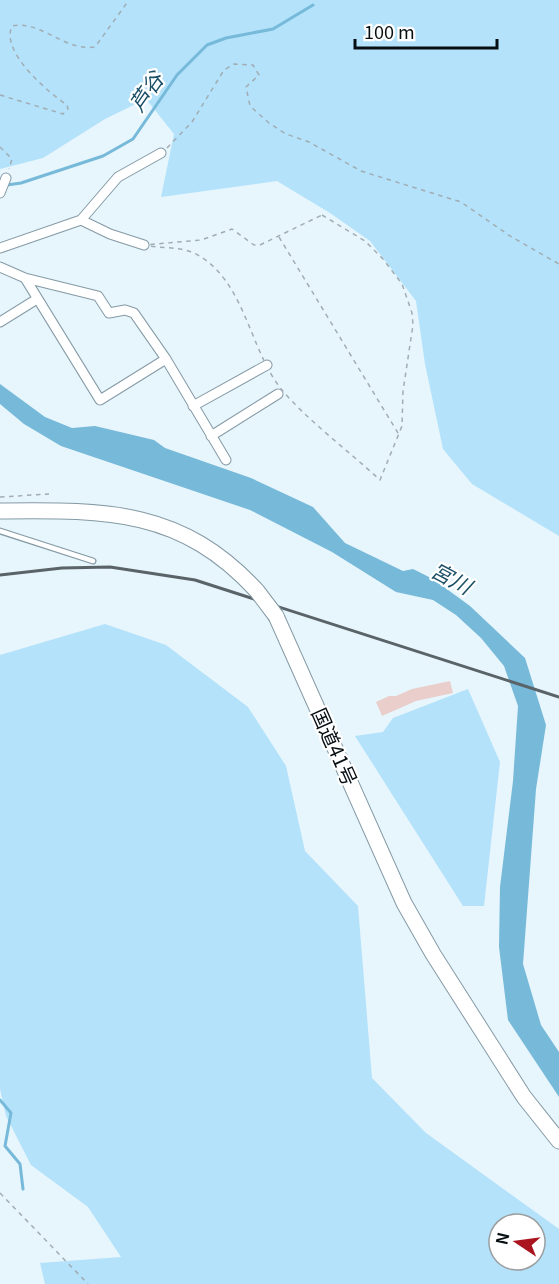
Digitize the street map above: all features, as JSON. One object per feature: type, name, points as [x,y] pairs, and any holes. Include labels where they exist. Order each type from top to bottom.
[{"type":"highway","name":"国道41号","points":[[0,510],[87,511],[146,519],[196,540],[239,571],[257,591],[276,616],[404,903],[433,954],[524,1096],[559,1141]]},
{"type":"street","points":[[0,248],[81,220],[118,177],[161,153]]},
{"type":"street","points":[[0,192],[6,178]]},
{"type":"street","points":[[81,220],[110,234],[144,246]]},
{"type":"street","points":[[0,267],[25,278],[98,296],[110,313],[130,311],[140,319],[226,460]]},
{"type":"street","points":[[0,278],[10,272]]},
{"type":"street","points":[[25,278],[100,400],[166,359]]},
{"type":"street","points":[[0,322],[37,299]]},
{"type":"street","points":[[193,406],[267,364]]},
{"type":"street","points":[[211,436],[278,394]]},
{"type":"lane","points":[[0,531],[93,561]]},
{"type":"path","points":[[8,29],[17,25],[26,26],[62,41],[95,47],[129,0]]},
{"type":"path","points":[[161,153],[192,122],[224,70],[234,64],[246,63],[253,65],[259,75],[246,87],[250,106],[269,123],[361,171],[460,202],[510,236],[559,264]]},
{"type":"path","points":[[0,95],[51,112],[63,114],[66,112],[67,105],[29,79]]},
{"type":"path","points":[[0,147],[12,159],[6,178]]},
{"type":"path","points":[[325,215],[365,241],[383,259],[402,284],[409,300],[413,325],[402,426],[380,480],[288,396],[267,364],[233,293],[209,264],[189,251],[144,246],[148,243],[201,240],[232,230],[254,245],[260,246],[325,215]]},
{"type":"path","points":[[278,236],[398,433]]},
{"type":"path","points":[[0,497],[50,494]]},
{"type":"path","points":[[0,1193],[88,1284]]},
{"type":"shaded area","points":[[0,0],[559,0],[559,536],[472,484],[443,449],[425,364],[416,301],[370,241],[330,213],[277,181],[161,197],[174,134],[146,99],[105,119],[43,158],[0,169]]},
{"type":"shaded area","points":[[0,384],[45,417],[72,428],[95,426],[154,440],[165,448],[251,478],[313,507],[345,543],[403,571],[413,569],[433,579],[470,606],[525,658],[546,725],[536,789],[523,964],[541,1025],[559,1052],[559,1097],[508,1020],[499,947],[500,887],[513,781],[518,706],[504,666],[481,638],[456,615],[433,600],[396,592],[332,552],[250,510],[61,446],[24,424],[0,404]]},
{"type":"shaded area","points":[[105,624],[166,645],[248,707],[286,766],[305,851],[358,906],[372,1078],[426,1133],[535,1212],[487,1212],[487,1272],[547,1272],[547,1220],[559,1229],[559,1284],[45,1284],[40,1263],[121,1257],[88,1207],[31,1165],[6,1116],[0,1089],[0,655]]},
{"type":"shaded area","points":[[468,689],[500,762],[484,906],[463,906],[355,736],[383,732],[393,718]]},
{"type":"building","points":[[450,681],[453,693],[416,701],[382,716],[376,702],[412,689]]},
{"type":"waterway","name":"芦谷","points":[[7,185],[21,183],[103,156],[133,139],[177,75],[207,45],[226,38],[273,29],[313,5]]},
{"type":"waterway","points":[[0,1100],[11,1113],[5,1146],[20,1164],[23,1189]]},
{"type":"railway","points":[[0,575],[62,568],[110,567],[195,580],[559,697]]},
{"type":"water label","name":"宮川","points":[[451,579]]}]
